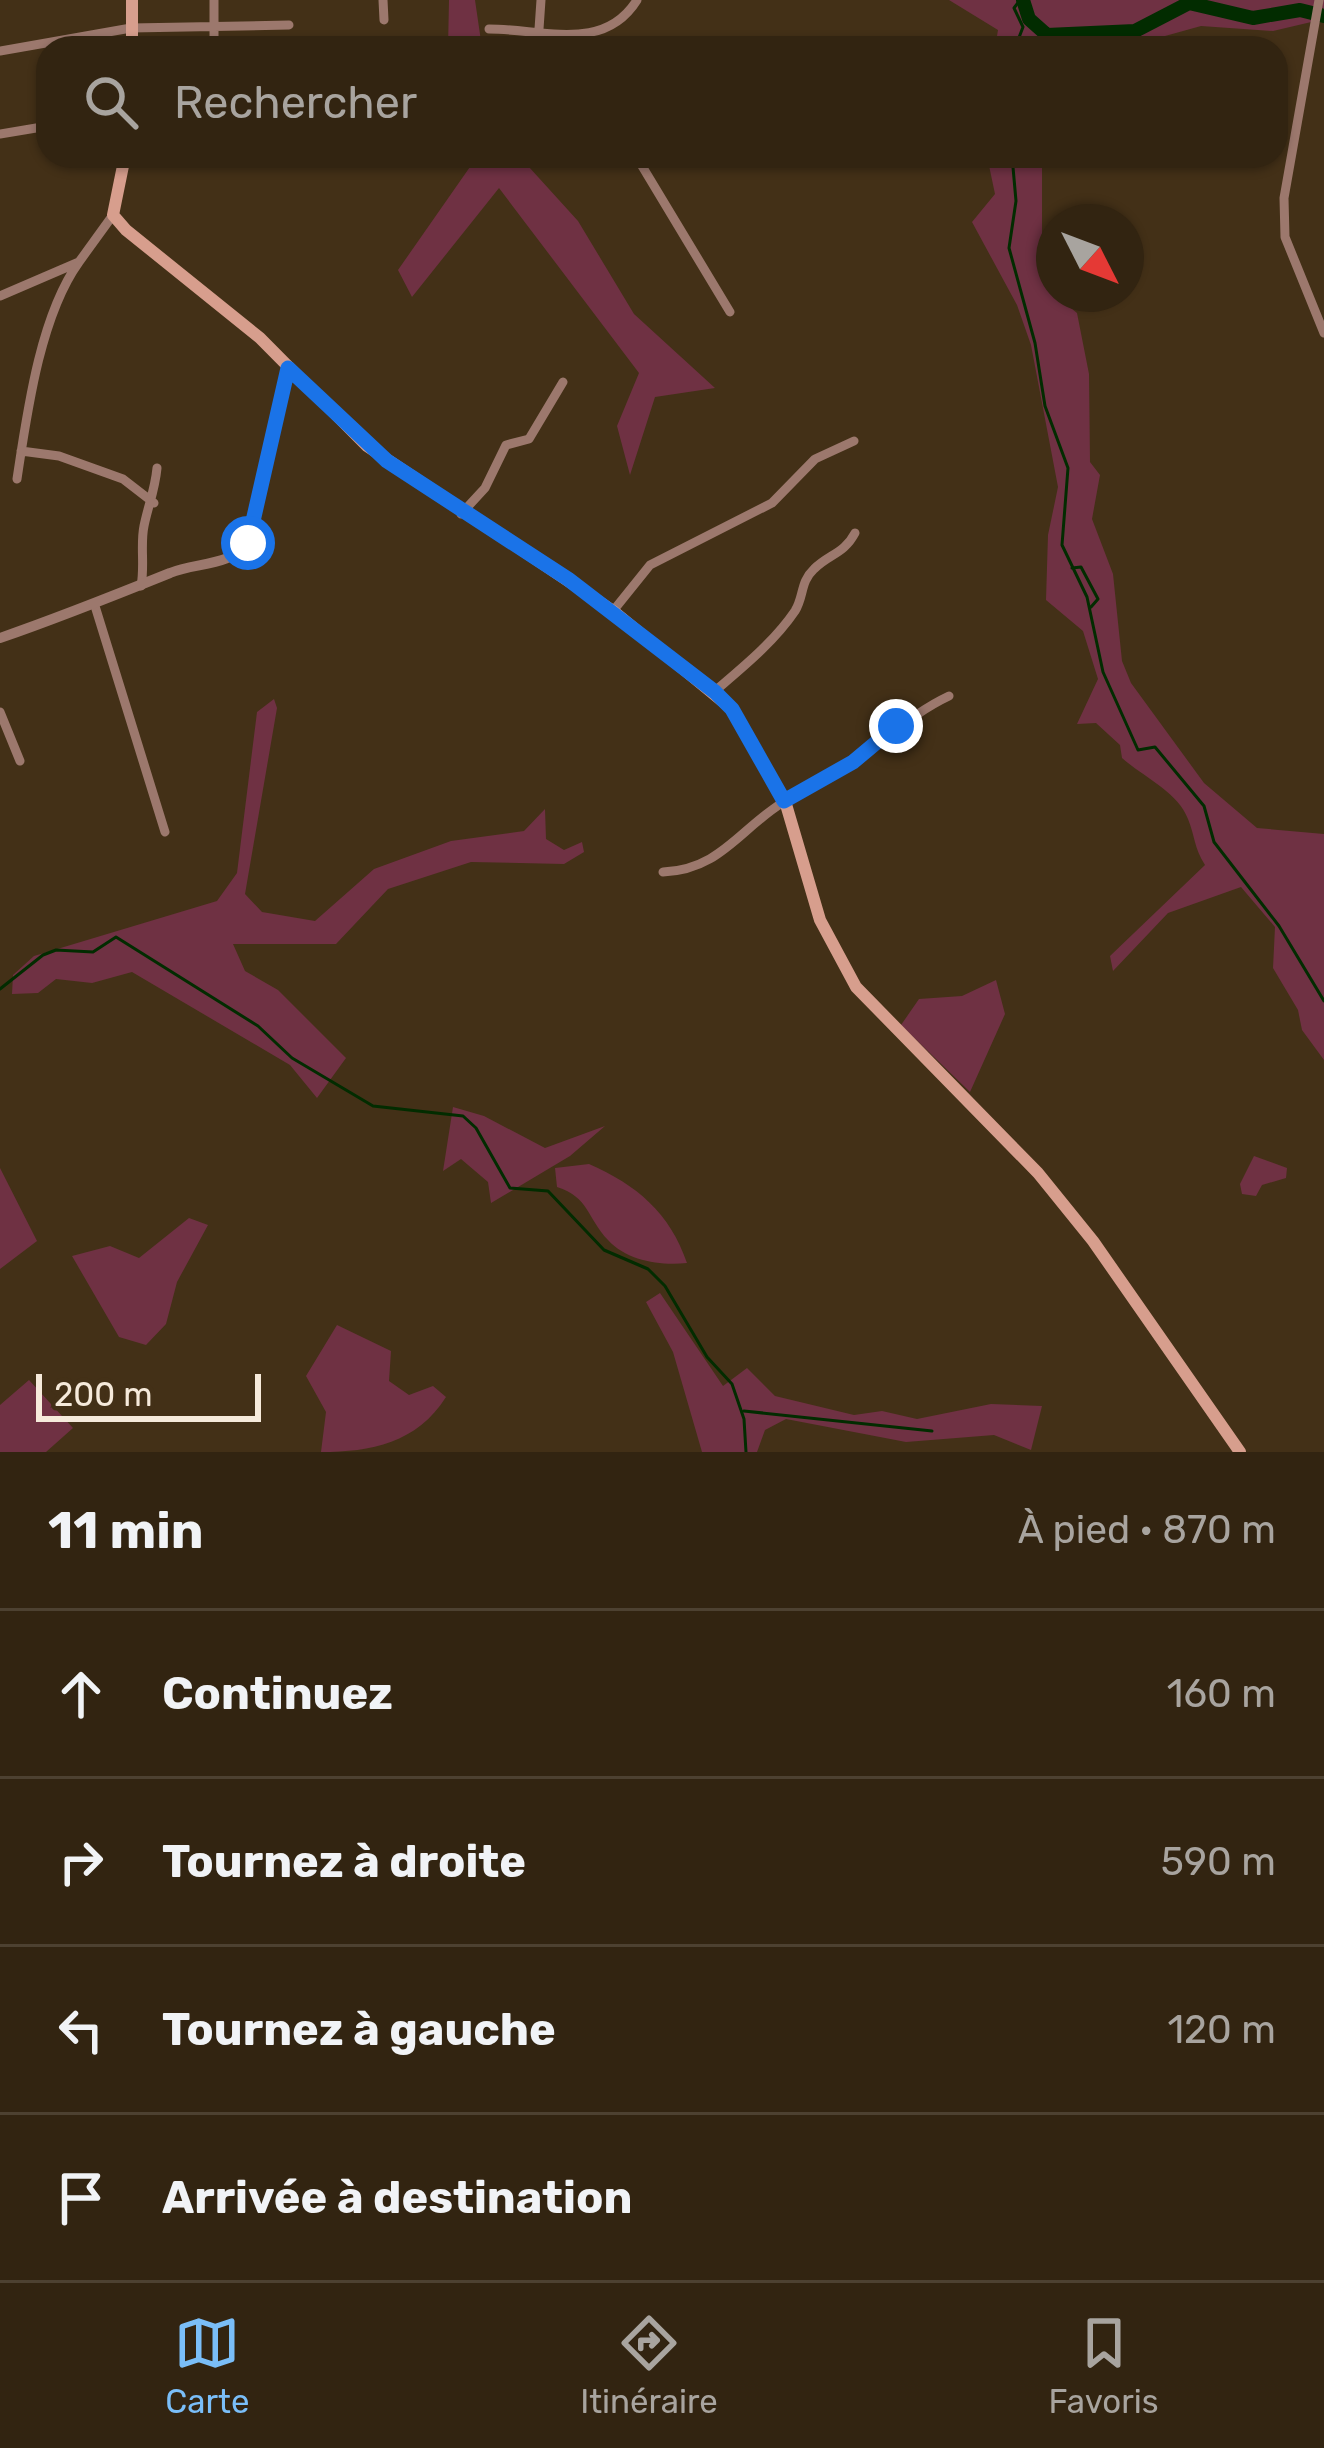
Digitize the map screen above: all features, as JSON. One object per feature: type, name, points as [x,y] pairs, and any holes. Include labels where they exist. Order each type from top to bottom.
[{"type":"main road","points":[[131,36],[133,0]]},
{"type":"main road","points":[[122,168],[113,215],[288,368],[349,431],[461,514],[613,611],[732,709],[784,801],[820,920],[856,987],[1038,1173],[1093,1241],[1240,1452]]},
{"type":"street","points":[[214,0],[214,36]]},
{"type":"street","points":[[383,0],[383,20]]},
{"type":"street","points":[[539,29],[541,0]]},
{"type":"street","points":[[599,36],[620,24],[637,0]]},
{"type":"street","points":[[1317,10],[1284,198],[1285,237],[1324,333]]},
{"type":"street","points":[[85,36],[131,28],[289,25]]},
{"type":"street","points":[[489,29],[539,29],[566,36]]},
{"type":"street","points":[[0,51],[36,45]]},
{"type":"street","points":[[0,131],[36,127]]},
{"type":"street","points":[[643,168],[730,313]]},
{"type":"street","points":[[17,478],[60,289],[113,215]]},
{"type":"street","points":[[0,296],[79,262]]},
{"type":"street","points":[[0,638],[94,606],[175,571],[228,559],[248,543],[288,368]]},
{"type":"street","points":[[461,514],[484,488],[506,445],[529,439],[563,382]]},
{"type":"street","points":[[613,611],[650,565],[772,502],[815,458],[854,441]]},
{"type":"street","points":[[22,451],[59,456],[123,479],[154,503]]},
{"type":"street","points":[[142,586],[147,560],[143,528],[154,503],[157,468]]},
{"type":"street","points":[[715,692],[788,619],[816,566],[846,550],[855,533]]},
{"type":"street","points":[[94,606],[165,832]]},
{"type":"street","points":[[663,872],[687,871],[721,855],[784,801],[853,762],[916,711],[949,696]]},
{"type":"street","points":[[0,712],[20,761]]},
{"type":"shaded area","points":[[449,0],[475,0],[480,36],[448,36]]},
{"type":"shaded area","points":[[949,0],[1324,0],[1324,19],[1273,31],[1201,26],[1165,36],[997,36],[998,30]]},
{"type":"shaded area","points":[[469,168],[530,168],[578,221],[634,314],[715,388],[655,397],[630,475],[617,426],[639,373],[499,188],[412,297],[398,270]]},
{"type":"shaded area","points":[[990,168],[1042,168],[1042,204],[1036,204],[1036,312],[1077,313],[1089,374],[1090,462],[1100,475],[1092,519],[1113,574],[1122,661],[1131,683],[1204,783],[1257,828],[1324,834],[1324,1060],[1302,1030],[1298,1010],[1273,968],[1275,927],[1241,887],[1168,913],[1113,971],[1110,956],[1205,865],[1176,801],[1122,758],[1120,745],[1096,723],[1077,724],[1098,679],[1083,631],[1046,600],[1048,535],[1058,487],[1031,345],[1017,305],[972,222],[995,194]]},
{"type":"shaded area","points":[[274,699],[277,708],[245,894],[262,912],[315,921],[374,869],[451,841],[524,831],[545,809],[546,839],[564,850],[582,842],[584,852],[564,864],[471,862],[388,889],[336,944],[233,944],[245,971],[278,990],[346,1058],[317,1098],[290,1065],[132,972],[92,983],[56,979],[38,993],[12,994],[13,975],[34,956],[217,901],[237,873],[257,712]]},
{"type":"shaded area","points":[[996,980],[1005,1014],[970,1092],[901,1025],[919,999],[962,996]]},
{"type":"shaded area","points":[[453,1107],[484,1116],[545,1148],[605,1126],[570,1156],[491,1203],[488,1182],[461,1159],[443,1171]]},
{"type":"shaded area","points":[[1254,1156],[1287,1168],[1286,1178],[1262,1185],[1256,1196],[1242,1194],[1240,1184]]},
{"type":"shaded area","points":[[589,1164],[650,1203],[671,1229],[687,1263],[645,1260],[608,1240],[582,1202],[557,1187],[555,1168]]},
{"type":"shaded area","points":[[0,1168],[37,1241],[0,1269]]},
{"type":"shaded area","points":[[189,1218],[208,1225],[177,1282],[166,1324],[146,1345],[119,1337],[72,1256],[110,1246],[139,1258]]},
{"type":"shaded area","points":[[660,1293],[723,1386],[747,1368],[775,1396],[854,1415],[882,1411],[917,1419],[991,1404],[1042,1406],[1031,1450],[994,1435],[906,1442],[786,1419],[765,1430],[757,1452],[702,1452],[673,1352],[646,1302]]},
{"type":"shaded area","points":[[337,1325],[391,1351],[389,1381],[409,1395],[433,1386],[446,1397],[434,1413],[391,1442],[321,1452],[326,1412],[306,1376]]},
{"type":"shaded area","points":[[29,1380],[73,1428],[46,1452],[0,1452],[0,1405]]},
{"type":"waterway","points":[[1020,0],[1014,8],[1023,27],[1020,36]]},
{"type":"waterway","points":[[1023,0],[1029,19],[1047,35],[1135,31],[1189,3],[1253,18],[1300,10],[1324,16]]},
{"type":"waterway","points":[[1013,168],[1016,201],[1009,248],[1035,343],[1045,406],[1068,468],[1062,545],[1087,597],[1103,672],[1138,750],[1155,747],[1204,806],[1214,842],[1279,926],[1324,1001]]},
{"type":"waterway","points":[[1072,568],[1081,567],[1098,599],[1091,607]]},
{"type":"waterway","points":[[0,989],[43,955],[56,950],[93,952],[116,937],[258,1026],[292,1058],[373,1106],[463,1116],[476,1128],[510,1188],[548,1191],[604,1250],[648,1269],[665,1286],[707,1357],[732,1384],[744,1419],[746,1452]]},
{"type":"waterway","points":[[744,1411],[932,1431]]},
{"type":"route","points":[[248,543],[288,368],[349,431],[387,461],[461,514],[568,579],[715,692],[732,709],[784,801],[853,762],[896,726]]}]
